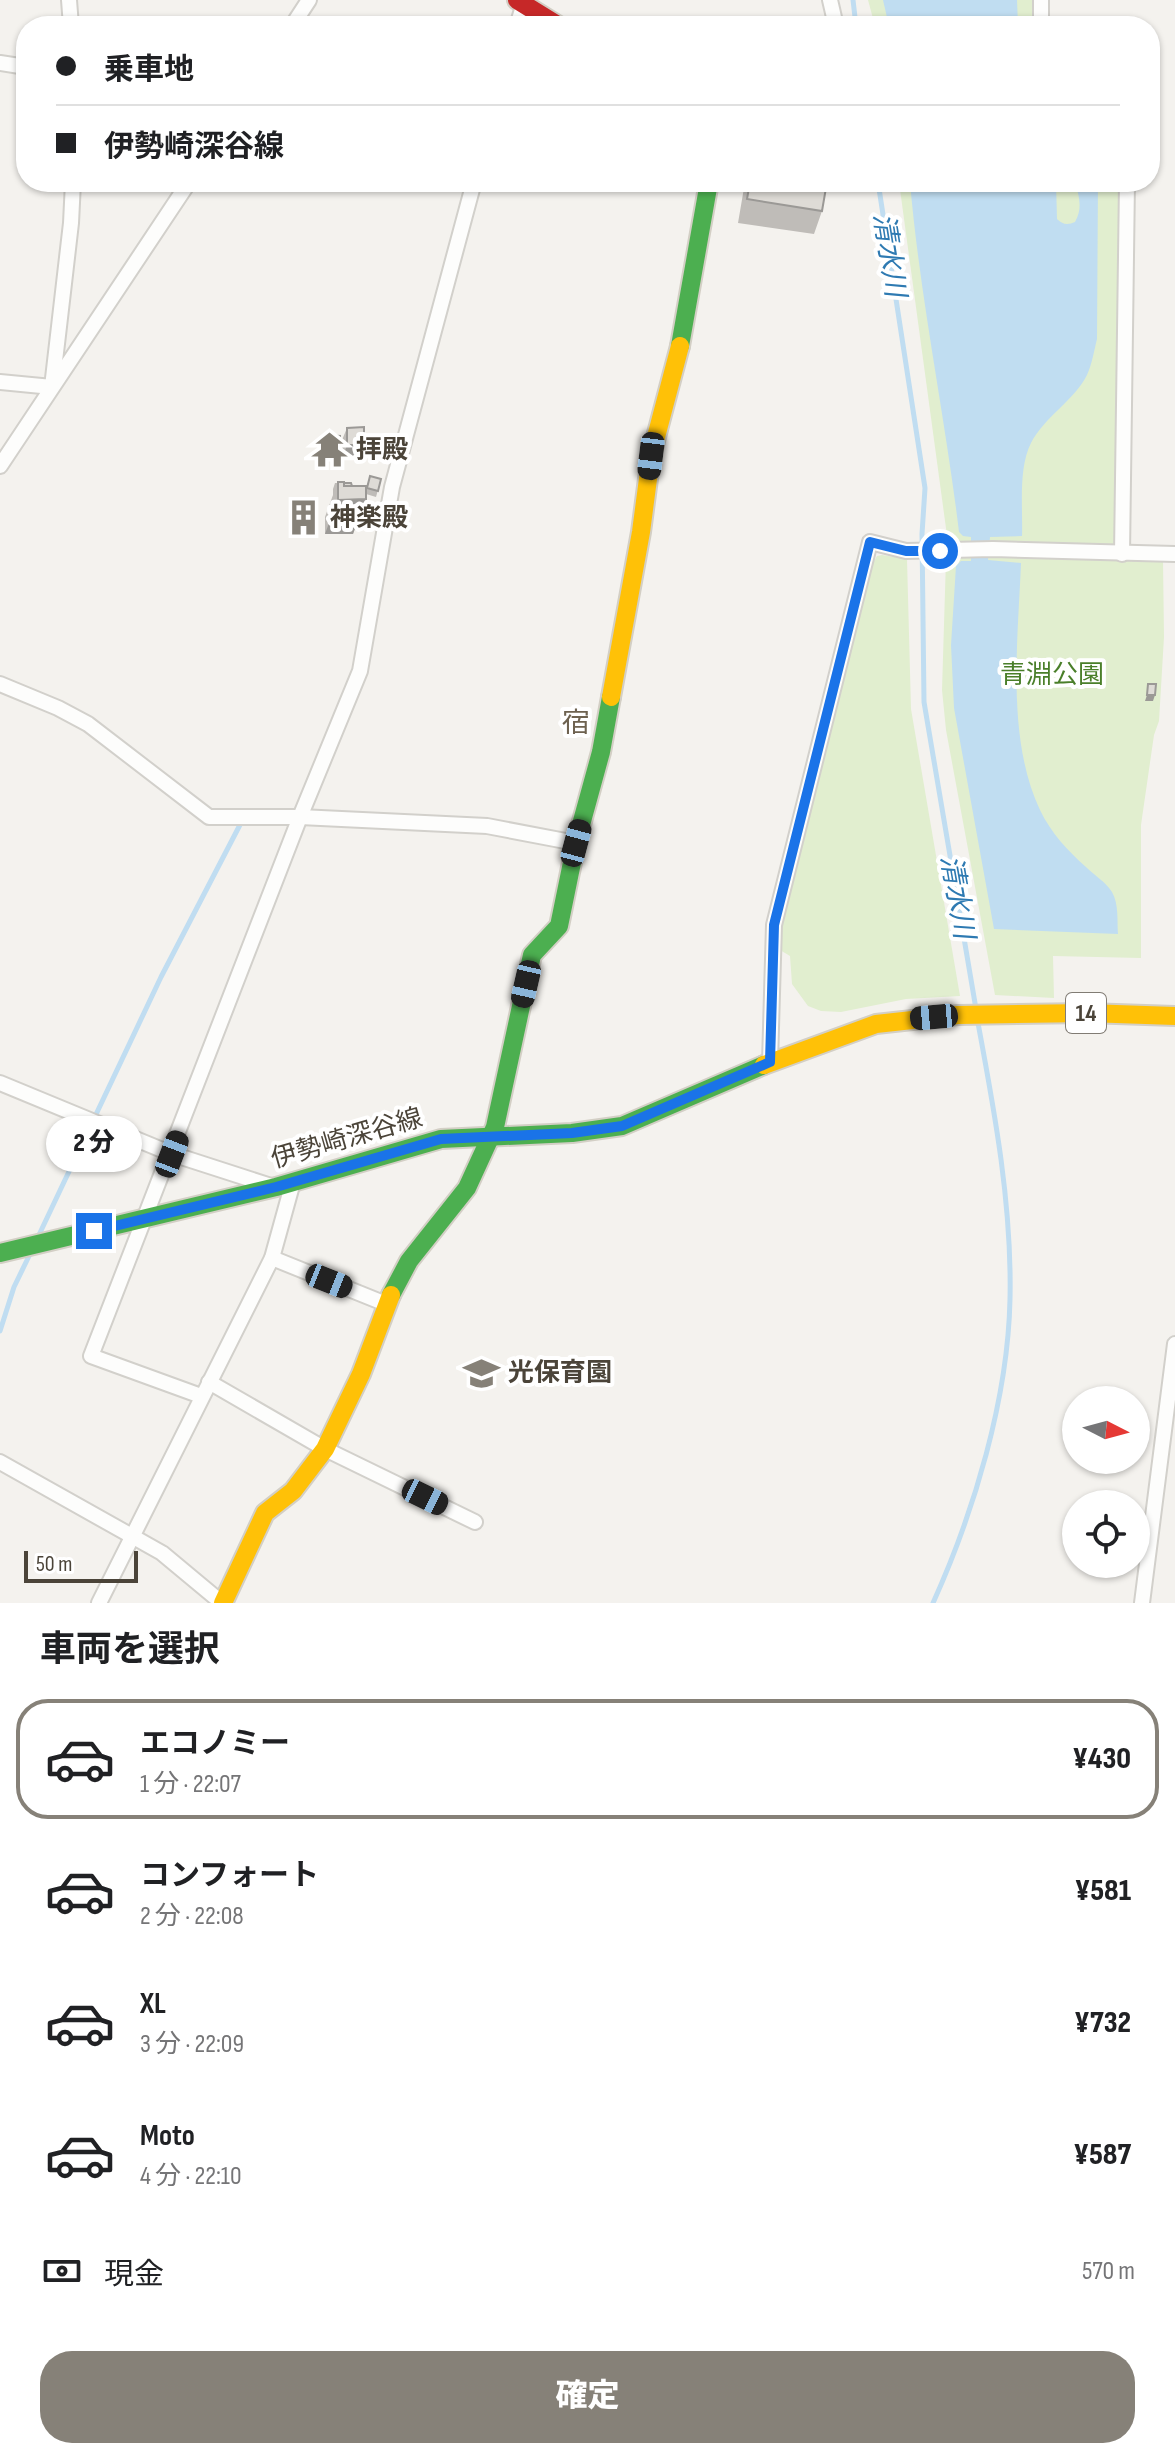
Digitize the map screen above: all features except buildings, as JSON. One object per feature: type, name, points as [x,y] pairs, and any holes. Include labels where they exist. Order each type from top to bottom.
[{"type":"street","points":[[522,2],[544,16]]},
{"type":"street","points":[[52,387],[73,192]]},
{"type":"street","points":[[0,466],[182,192]]},
{"type":"street","points":[[201,1396],[91,1356],[172,1154],[300,817],[360,671],[392,487],[469,192]]},
{"type":"street","points":[[0,1462],[162,1553],[222,1603],[265,1513],[293,1491],[325,1449],[361,1374],[386,1304],[409,1261],[467,1188],[491,1136],[532,955],[559,926],[576,843],[601,752],[641,532],[651,456],[675,371],[707,192]]},
{"type":"street","points":[[1122,554],[1127,192]]},
{"type":"street","points":[[0,382],[52,387]]},
{"type":"street","points":[[770,1062],[774,925],[870,542],[906,551],[993,549],[1175,554]]},
{"type":"street","points":[[0,684],[88,724],[209,817],[300,817],[487,826],[576,843]]},
{"type":"street","name":"伊勢崎深谷線","points":[[0,1253],[284,1185],[441,1139],[572,1133],[622,1126],[770,1062],[876,1024],[962,1015],[1096,1013],[1175,1016]]},
{"type":"street","points":[[0,1083],[172,1154],[284,1185],[272,1258],[99,1603]]},
{"type":"street","points":[[272,1258],[386,1304]]},
{"type":"street","points":[[1142,1603],[1175,1344]]},
{"type":"street","points":[[209,1382],[325,1449],[475,1522]]},
{"type":"green space","points":[[868,0],[1035,0],[1034,16],[872,16]]},
{"type":"green space","points":[[900,192],[1121,192],[1118,540],[1114,544],[948,543]]},
{"type":"green space","points":[[877,556],[907,559],[911,709],[960,996],[906,999],[841,1012],[821,1011],[808,1006],[792,984],[790,956],[780,950],[781,925],[870,568]]},
{"type":"green space","name":"青淵公園","points":[[994,556],[1163,560],[1164,637],[1159,721],[1154,735],[1141,825],[1141,958],[1053,956],[1054,998],[995,995],[946,730],[942,690],[946,559]]},
{"type":"water","points":[[883,0],[1017,0],[1018,16],[887,16]]},
{"type":"water","points":[[911,192],[1056,192],[1057,219],[1068,224],[1075,222],[1079,212],[1078,192],[1098,192],[1097,339],[1092,362],[1081,384],[1031,443],[1024,464],[1022,536],[990,537],[988,560],[1021,563],[1018,721],[1029,782],[1044,818],[1055,834],[1112,892],[1117,907],[1118,934],[994,929],[954,708],[951,645],[956,566],[961,561],[971,561],[971,537],[959,532]]},
{"type":"waterway","name":"清水川","points":[[853,0],[855,16]]},
{"type":"waterway","name":"清水川","points":[[880,192],[925,488],[922,534],[924,702],[976,1009]]},
{"type":"waterway","points":[[38,1237],[161,977],[243,819]]},
{"type":"waterway","name":"清水川","points":[[933,1603],[962,1531],[986,1454],[996,1415],[1008,1337],[1010,1264],[1005,1195],[978,1023]]},
{"type":"waterway","points":[[0,1331],[14,1287],[30,1254]]},
{"type":"traffic: fast","points":[[680,346],[707,192]]},
{"type":"traffic: fast","points":[[391,1295],[409,1261],[467,1188],[495,1127],[532,955],[559,926],[576,843],[601,752],[611,697]]},
{"type":"traffic: fast","points":[[0,1253],[276,1187],[441,1139],[572,1133],[622,1126],[764,1065]]},
{"type":"traffic: slow","points":[[611,697],[641,532],[651,456],[680,346]]},
{"type":"traffic: slow","points":[[764,1065],[876,1024],[958,1015],[1087,1013],[1175,1016]]},
{"type":"traffic: slow","points":[[223,1603],[265,1513],[293,1491],[325,1449],[361,1374],[391,1295]]},
{"type":"traffic: jam","points":[[517,0],[543,16]]},
{"type":"place","name":"拝殿","points":[[330,450]]},
{"type":"place","name":"神楽殿","points":[[304,518]]},
{"type":"place","name":"光保育園","points":[[482,1373]]},
{"type":"district","name":"宿","points":[[576,723]]},
{"type":"route","points":[[94,1231],[276,1187],[441,1139],[600,1131],[622,1126],[770,1062],[774,925],[870,542],[906,551],[940,551]]}]
